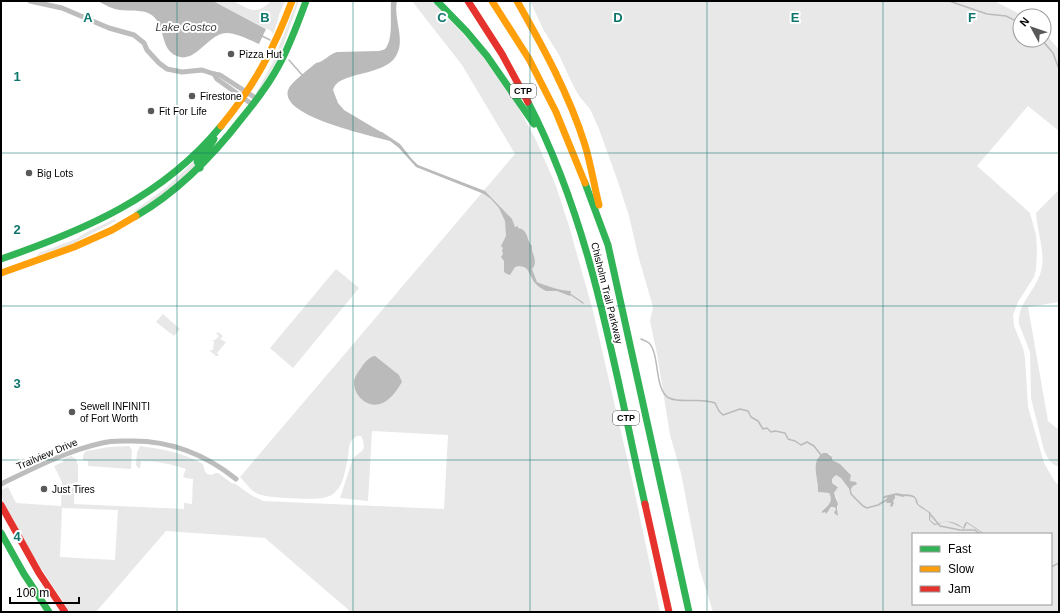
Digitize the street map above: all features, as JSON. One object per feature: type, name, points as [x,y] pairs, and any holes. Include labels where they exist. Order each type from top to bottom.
[{"type":"main road","points":[[200,168],[197,161],[211,144],[219,130],[245,95],[269,56],[292,1]]},
{"type":"main road","points":[[1,273],[82,244],[128,220],[158,202],[189,178],[224,142],[255,102],[279,65],[291,40],[306,1]]},
{"type":"main road","points":[[437,1],[467,32],[504,80],[551,150]]},
{"type":"main road","name":"Chisholm Trail Parkway","points":[[468,1],[491,35],[519,82],[551,150],[579,224],[592,269],[669,612]]},
{"type":"main road","name":"Chisholm Trail Parkway","points":[[492,1],[513,33],[541,82],[564,128],[608,245],[689,612]]},
{"type":"main road","points":[[517,1],[537,37],[562,88],[585,146],[608,245]]},
{"type":"main road","points":[[1,259],[78,231],[123,209],[150,192],[171,176],[219,130]]},
{"type":"main road","points":[[123,209],[128,220]]},
{"type":"main road","points":[[25,251],[30,262]]},
{"type":"main road","points":[[1,505],[25,548],[65,612]]},
{"type":"main road","points":[[5,541],[10,522]]},
{"type":"main road","points":[[1,533],[28,581],[49,612]]},
{"type":"main road","points":[[5,541],[25,548]]},
{"type":"street","points":[[30,1],[62,8],[109,28],[134,35],[144,43],[147,50],[158,63],[168,69],[182,72],[202,70],[220,75],[255,102]]},
{"type":"street","name":"Trailview Drive","points":[[1,484],[59,456],[78,449],[104,442],[122,441],[160,443],[178,447],[208,460],[236,479]]},
{"type":"shaded area","points":[[213,1],[232,1],[252,10],[256,10],[265,6],[271,1],[285,1],[273,34],[271,31]]},
{"type":"shaded area","points":[[297,1],[299,1],[279,57],[260,90],[256,93],[272,64]]},
{"type":"shaded area","points":[[412,1],[432,1],[478,50],[517,105],[536,140],[556,186],[593,311],[631,475],[660,612],[351,612],[265,538],[166,531],[96,612],[70,612],[40,567],[20,533],[5,506],[1,490],[8,487],[16,503],[61,506],[62,482],[54,466],[63,462],[63,459],[71,456],[76,459],[78,466],[78,482],[75,482],[74,504],[184,509],[184,503],[192,504],[193,479],[185,478],[183,476],[186,469],[164,463],[141,461],[140,468],[138,468],[136,465],[137,452],[140,446],[173,452],[196,460],[203,464],[204,470],[207,474],[211,475],[218,473],[233,484],[234,483],[251,495],[263,501],[444,509],[448,435],[372,431],[368,501],[340,498],[353,458],[362,451],[364,447],[361,436],[358,436],[352,440],[349,447],[342,482],[330,496],[317,499],[300,499],[280,498],[258,494],[253,491],[240,477],[515,154],[462,65]],"holes":[[[62,508],[118,510],[115,560],[60,557]]]},
{"type":"shaded area","points":[[530,1],[994,1],[1012,10],[1012,48],[1052,48],[1052,41],[1059,50],[1059,131],[1028,106],[977,166],[1030,213],[1036,235],[1037,250],[1034,277],[1018,302],[1013,315],[1014,326],[1025,357],[1028,407],[1044,463],[1059,486],[1059,612],[713,612],[699,567],[681,473],[670,435],[650,321],[653,307],[638,255],[629,216],[599,129],[590,109],[579,96]],"holes":[[[823,453],[830,454],[832,460],[847,470],[851,475],[850,481],[855,485],[849,489],[844,480],[840,477],[836,475],[832,479],[832,483],[838,486],[834,493],[837,498],[838,513],[835,513],[836,509],[833,506],[826,512],[822,512],[823,509],[829,504],[831,498],[829,493],[818,492],[816,470],[817,461]]]},
{"type":"shaded area","points":[[196,159],[196,167],[164,194],[138,211],[133,212],[167,187]]},
{"type":"shaded area","points":[[1059,190],[1059,302],[1028,307],[1048,421],[1059,430],[1059,467],[1046,456],[1044,450],[1031,398],[1030,352],[1019,324],[1019,317],[1024,303],[1039,278],[1041,271],[1042,250],[1036,213]]},
{"type":"shaded area","points":[[115,219],[116,221],[68,246],[36,256],[39,253],[76,239],[85,233]]},
{"type":"shaded area","points":[[336,269],[359,288],[293,368],[270,348]]},
{"type":"shaded area","points":[[163,314],[180,329],[174,336],[156,322]]},
{"type":"shaded area","points":[[218,332],[223,336],[220,339],[226,342],[217,353],[219,356],[216,356],[209,350],[213,350],[214,341],[211,340],[215,340],[219,336],[216,333]]},
{"type":"shaded area","points":[[129,446],[132,450],[131,469],[88,466],[88,461],[83,460],[83,455],[86,451],[109,447]]},
{"type":"water","name":"Lake Costco","points":[[98,1],[213,1],[266,29],[259,44],[239,35],[227,33],[214,37],[192,55],[180,57],[174,54],[166,46],[161,28],[155,18],[151,15],[139,11],[125,11],[109,7]]},
{"type":"water","points":[[391,1],[397,1],[396,8],[400,43],[396,56],[390,63],[382,68],[352,76],[336,84],[333,90],[338,103],[344,110],[400,144],[418,165],[485,191],[512,219],[515,227],[518,226],[518,228],[522,229],[526,233],[532,246],[535,263],[532,269],[537,282],[554,288],[571,291],[570,296],[557,291],[546,291],[539,287],[524,267],[515,267],[510,275],[505,273],[504,261],[501,257],[503,254],[503,248],[501,246],[506,236],[505,221],[499,208],[484,194],[416,167],[399,148],[390,141],[347,129],[310,116],[296,107],[288,98],[289,88],[301,75],[316,63],[334,53],[384,50],[389,42],[390,36]]},
{"type":"water","points":[[375,356],[399,375],[402,382],[390,398],[384,403],[375,405],[366,402],[358,395],[354,386],[354,381],[365,362]]},
{"type":"water","points":[[823,453],[827,453],[832,457],[832,460],[840,464],[851,475],[850,481],[856,482],[857,484],[850,490],[841,478],[836,475],[832,479],[832,483],[838,487],[834,493],[838,504],[838,516],[834,513],[836,509],[834,507],[831,507],[826,514],[825,512],[822,513],[831,499],[829,493],[818,492],[816,465],[819,457]]},
{"type":"water","points":[[897,493],[915,497],[918,504],[931,513],[930,520],[935,524],[941,522],[934,525],[929,520],[929,513],[917,504],[915,498],[913,497],[895,495],[892,507],[890,506],[891,503],[886,503],[887,497],[883,499],[884,496]]},
{"type":"water","points":[[948,522],[960,525],[963,528],[967,522],[984,533],[967,523],[964,529]]},
{"type":"waterway","points":[[949,1],[987,14],[1006,16],[1012,19]]},
{"type":"waterway","points":[[260,35],[270,40]]},
{"type":"waterway","points":[[1049,48],[1053,53],[1059,69]]},
{"type":"waterway","points":[[289,60],[303,76]]},
{"type":"waterway","points":[[570,294],[583,303]]},
{"type":"waterway","points":[[641,339],[648,342],[652,348],[655,355],[661,388],[664,394],[669,398],[674,400],[710,401],[715,403],[723,415],[740,409],[748,411],[751,417],[758,421],[763,429],[767,428],[771,432],[775,431],[785,433],[788,439],[801,445],[807,442],[814,446],[821,455]]},
{"type":"waterway","points":[[850,488],[851,494],[867,508],[878,505],[888,499]]},
{"type":"waterway","points":[[931,515],[940,526],[960,530],[975,530],[979,533]]},
{"type":"waterway","points":[[1052,566],[1059,563]]},
{"type":"traffic: fast","points":[[136,216],[181,184],[207,160],[231,132],[271,79],[294,34],[306,1]]},
{"type":"traffic: fast","points":[[437,1],[467,32],[487,56],[534,124]]},
{"type":"traffic: fast","points":[[528,102],[550,150],[569,198],[585,248],[611,350],[645,504]]},
{"type":"traffic: fast","points":[[1,259],[63,236],[92,223],[148,192],[174,173],[198,151],[221,126]]},
{"type":"traffic: fast","points":[[200,168],[197,161],[214,139]]},
{"type":"traffic: fast","points":[[585,183],[608,245],[689,612]]},
{"type":"traffic: fast","points":[[1,533],[24,574],[49,612]]},
{"type":"traffic: slow","points":[[221,126],[253,82],[278,35],[292,1]]},
{"type":"traffic: slow","points":[[492,1],[529,59],[556,112],[585,183]]},
{"type":"traffic: slow","points":[[517,1],[546,53],[579,126],[589,160],[599,205]]},
{"type":"traffic: slow","points":[[1,273],[74,247],[112,230],[136,216]]},
{"type":"traffic: jam","points":[[468,1],[502,54],[528,102]]},
{"type":"traffic: jam","points":[[645,504],[669,612]]},
{"type":"traffic: jam","points":[[1,505],[39,573],[65,612]]},
{"type":"place","name":"Pizza Hut","points":[[231,54]]},
{"type":"place","name":"Firestone","points":[[192,96]]},
{"type":"place","name":"Fit For Life","points":[[151,111]]},
{"type":"place","name":"Big Lots","points":[[29,173]]},
{"type":"place","name":"Sewell INFINITI of Fort Worth","points":[[72,412]]},
{"type":"place","name":"Just Tires","points":[[44,489]]}]
